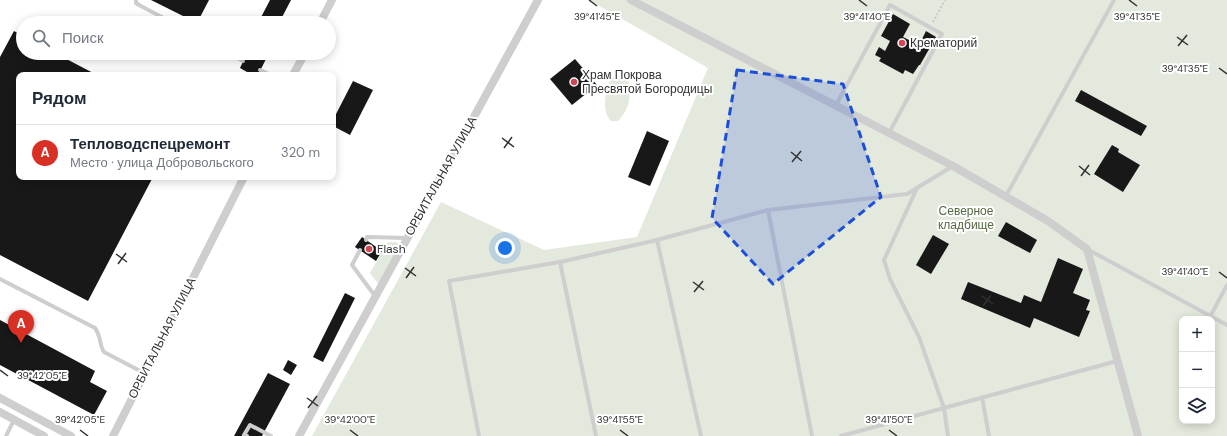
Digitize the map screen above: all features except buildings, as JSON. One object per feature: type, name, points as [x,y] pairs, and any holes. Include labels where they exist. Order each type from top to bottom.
[{"type":"street","points":[[324,16],[332,0]]},
{"type":"street","name":"ОРБИТАЛЬНАЯ УЛИЦА","points":[[299,436],[538,0]]},
{"type":"street","points":[[631,0],[953,166],[1048,220],[1087,249],[1138,436]]},
{"type":"street","points":[[295,72],[301,60]]},
{"type":"street","name":"ОРБИТАЛЬНАЯ УЛИЦА","points":[[113,436],[242,180]]},
{"type":"street","points":[[0,398],[70,436]]},
{"type":"street","points":[[0,412],[44,436]]},
{"type":"lane","points":[[136,0],[136,3],[160,16]]},
{"type":"lane","points":[[1006,196],[1114,0]]},
{"type":"lane","points":[[836,106],[890,5],[942,34],[889,133]]},
{"type":"lane","points":[[260,70],[264,72]]},
{"type":"lane","points":[[479,436],[449,281],[560,262],[657,240],[768,210],[907,194],[953,166]]},
{"type":"lane","points":[[917,188],[884,260],[890,279],[919,337],[944,408],[948,436]]},
{"type":"lane","points":[[768,210],[812,436]]},
{"type":"lane","points":[[366,240],[367,237],[407,238]]},
{"type":"lane","points":[[657,240],[701,436]]},
{"type":"lane","points":[[1087,249],[1227,324]]},
{"type":"lane","points":[[360,250],[352,265],[375,297]]},
{"type":"lane","points":[[560,262],[596,436]]},
{"type":"lane","points":[[0,279],[95,328],[100,335],[101,347],[104,352],[144,373]]},
{"type":"lane","points":[[1211,315],[1227,285]]},
{"type":"lane","points":[[841,436],[1118,360]]},
{"type":"lane","points":[[982,397],[989,436]]},
{"type":"lane","points":[[6,436],[14,420]]},
{"type":"lane","points":[[247,436],[244,435],[250,425],[271,436]]},
{"type":"path","points":[[930,28],[945,0]]},
{"type":"highlighted area","points":[[737,70],[843,84],[881,197],[773,284],[712,218]]},
{"type":"green space","name":"Северное кладбище","points":[[589,0],[1227,0],[1227,436],[312,436],[441,202],[544,250],[637,237],[708,68]]},
{"type":"green space","points":[[620,73],[628,78],[630,90],[629,101],[625,111],[618,121],[611,121],[606,112],[605,106],[607,88],[612,78]]},
{"type":"green space","points":[[388,242],[401,244],[379,285],[370,273]]},
{"type":"place","name":"Крематорий","points":[[902,43]]},
{"type":"place","name":"Храм Покрова Пресвятой Богородицы","points":[[574,82]]},
{"type":"place","name":"Flash","points":[[369,249]]},
{"type":"place","name":"Тепловодспецремонт","points":[[21,343]]}]
